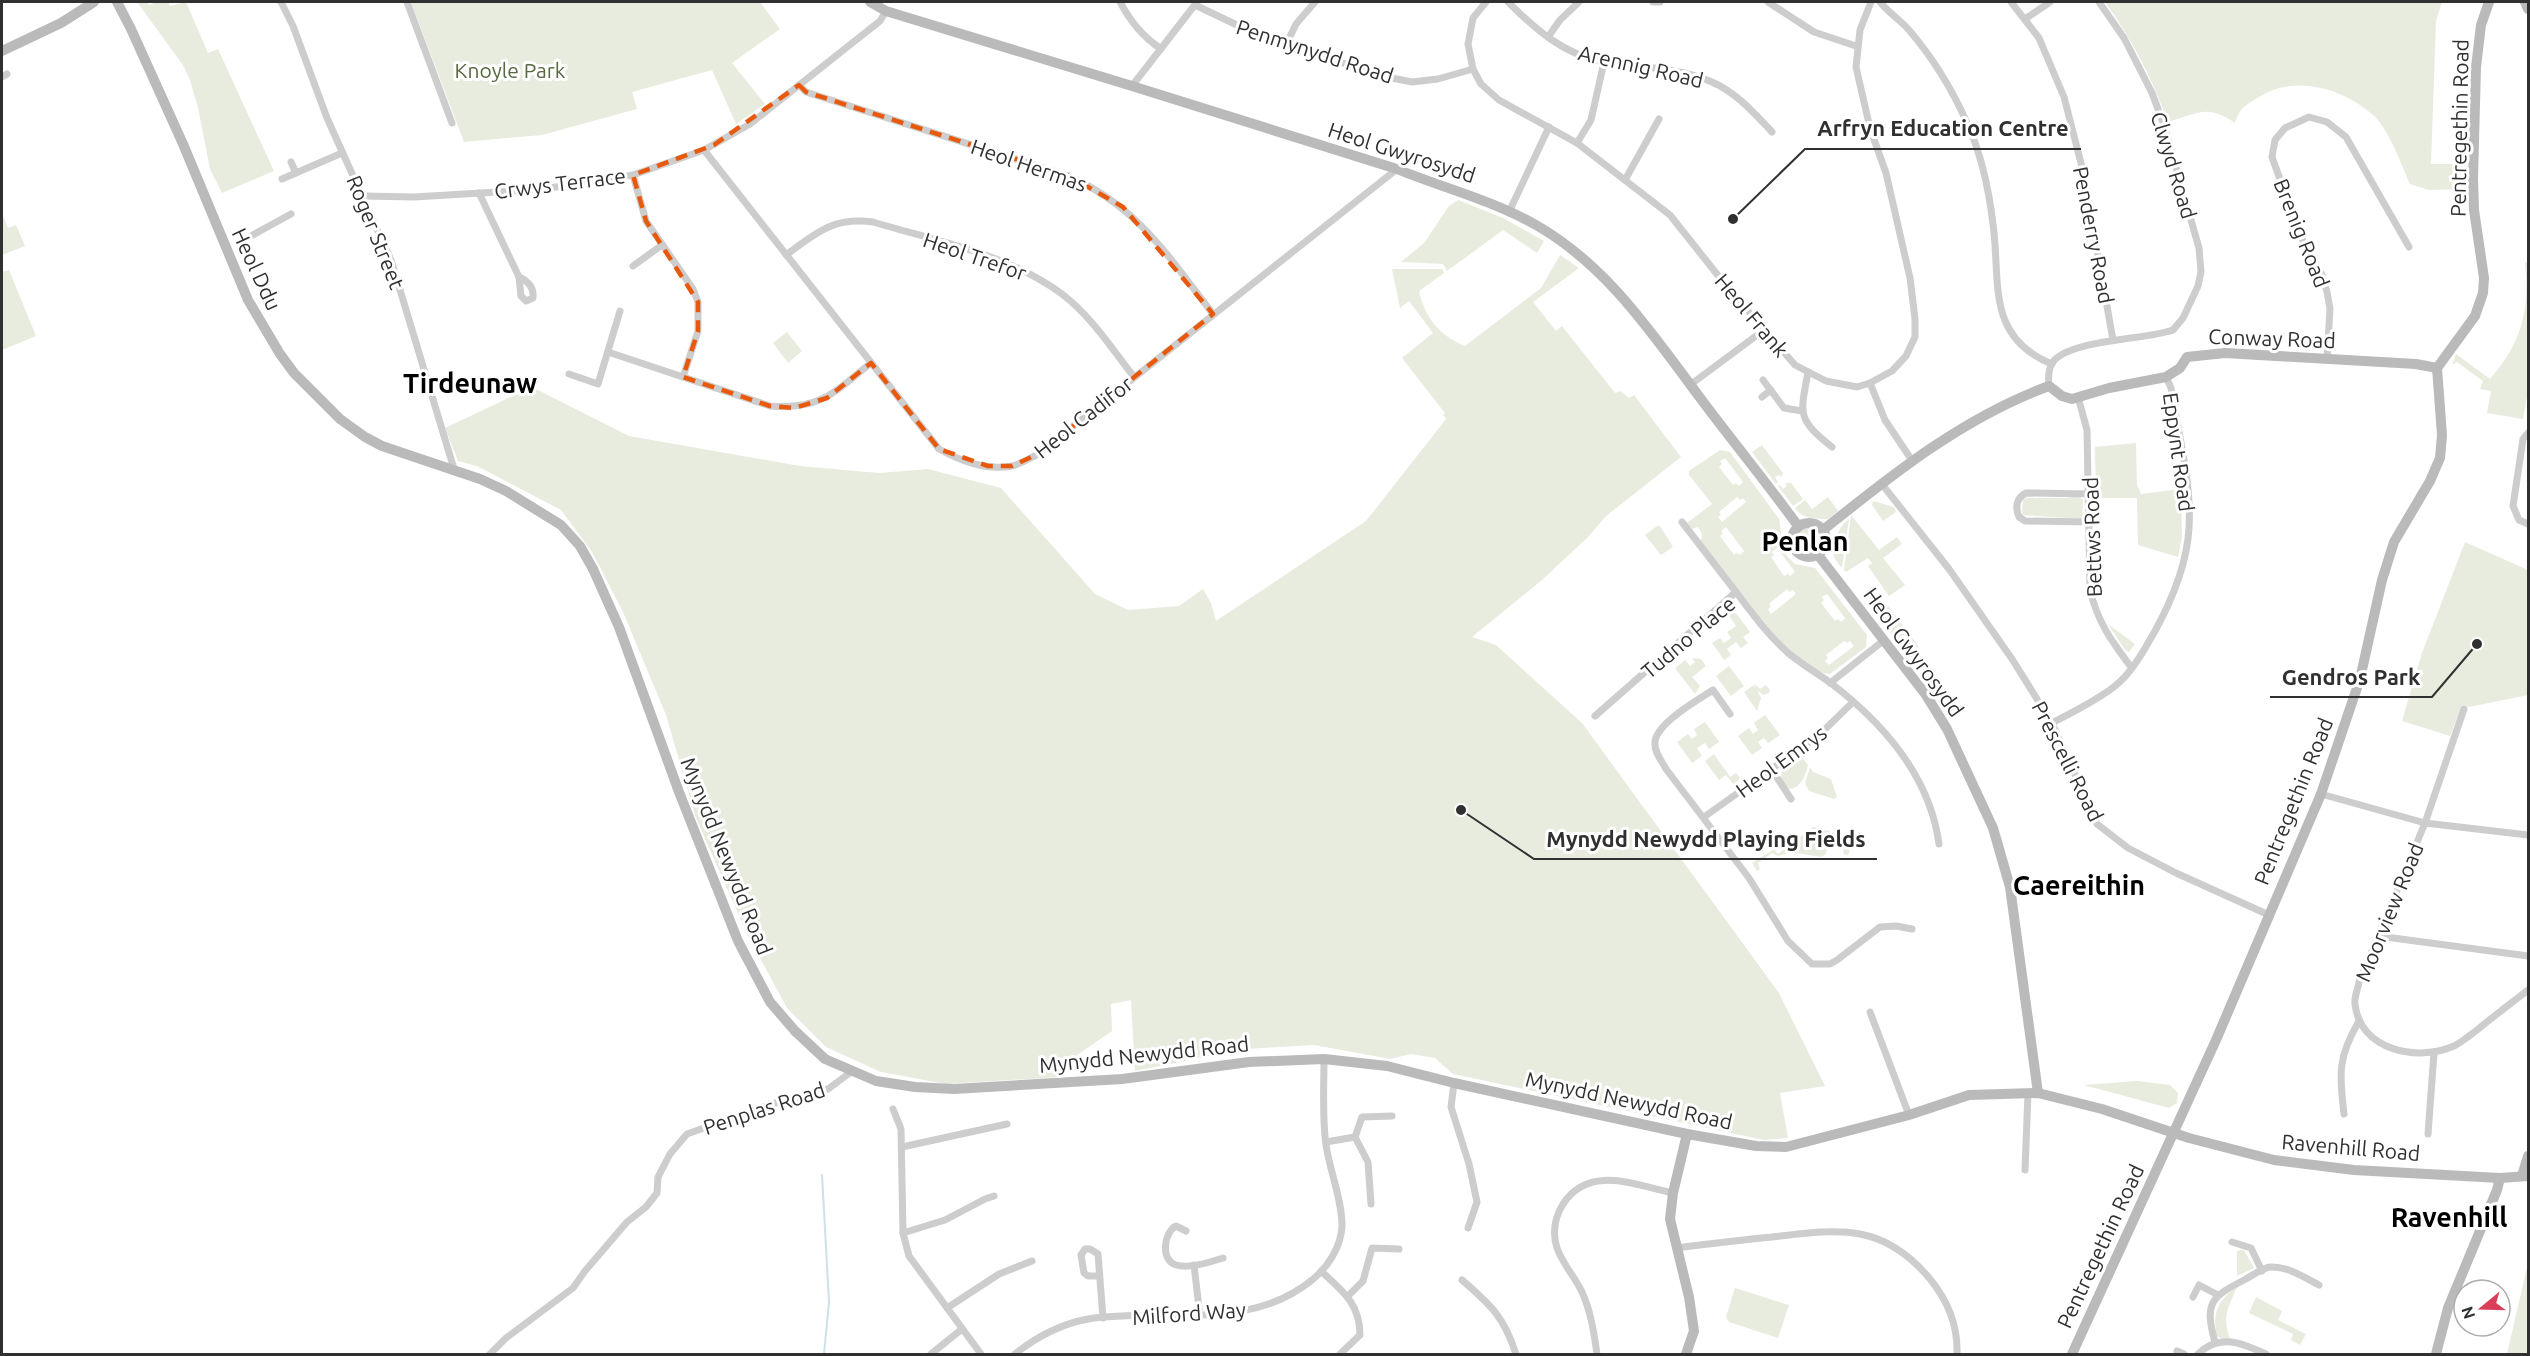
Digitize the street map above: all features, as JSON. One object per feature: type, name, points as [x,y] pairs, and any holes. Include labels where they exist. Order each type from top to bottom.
[{"type":"street","points":[[2,51],[61,23],[94,2]]},
{"type":"street","name":"Heol Ddu","points":[[117,2],[183,144],[248,300],[280,354],[312,393],[364,437],[382,446],[454,469]]},
{"type":"street","name":"Roger Street","points":[[281,2],[293,26],[342,153],[391,260],[454,469]]},
{"type":"street","points":[[407,2],[452,123]]},
{"type":"street","name":"Heol Gwyrosydd","points":[[870,2],[886,11],[1397,169],[1436,185],[1471,194],[1536,224],[1591,263],[1632,308],[1798,526]]},
{"type":"street","points":[[1120,2],[1138,29],[1161,49]]},
{"type":"street","points":[[1286,45],[1296,24],[1315,2]]},
{"type":"street","name":"Heol Frank","points":[[1486,2],[1473,18],[1468,44],[1473,69],[1481,84],[1499,100],[1577,143],[1670,215],[1786,357],[1826,381],[1857,387],[1892,371],[1906,356],[1915,337],[1910,278],[1886,173],[1870,128],[1856,67],[1856,46],[1864,15],[1871,2]]},
{"type":"street","name":"Arennig Road","points":[[1508,2],[1531,26],[1565,49],[1604,62],[1661,69],[1712,82],[1741,100],[1773,132]]},
{"type":"street","points":[[1548,37],[1560,20],[1579,2]]},
{"type":"street","points":[[1768,2],[1814,32],[1856,46]]},
{"type":"street","points":[[1880,2],[1909,30],[1946,82],[1968,123],[1983,175],[1993,225],[1998,297],[2002,313],[2008,329],[2036,357],[2052,363]]},
{"type":"street","name":"Penderry Road","points":[[2011,2],[2039,38],[2064,97],[2085,181],[2113,340]]},
{"type":"street","points":[[2025,19],[2050,2]]},
{"type":"street","name":"Clwyd Road","points":[[2099,2],[2124,38],[2152,93],[2164,125],[2199,249],[2201,272],[2198,286],[2183,318],[2168,332],[2113,340]]},
{"type":"street","name":"Pentregethin Road","points":[[2072,1354],[2174,1132],[2321,794],[2360,679],[2382,580],[2394,542],[2430,481],[2440,458],[2442,435],[2437,368],[2475,316],[2483,293],[2484,278],[2474,210],[2473,179],[2477,57],[2481,25],[2489,2]]},
{"type":"street","points":[[2525,2],[2529,9]]},
{"type":"street","points":[[1132,86],[1196,3]]},
{"type":"street","name":"Penmynydd Road","points":[[1196,3],[1252,32],[1387,77],[1412,82],[1438,79],[1473,69]]},
{"type":"street","name":"Crwys Terrace","points":[[363,196],[414,197],[574,185],[633,175],[704,150],[750,124],[880,21],[886,11]]},
{"type":"street","points":[[1577,143],[1591,120],[1604,62]]},
{"type":"street","name":"Heol Hermas","points":[[799,85],[806,92],[1069,176],[1096,188],[1143,225],[1213,314]]},
{"type":"street","name":"Brenig Road","points":[[2327,359],[2330,309],[2327,292],[2322,275],[2300,235],[2272,157],[2275,140],[2285,128],[2309,117],[2327,122],[2346,137],[2409,247]]},
{"type":"street","points":[[1625,180],[1659,119]]},
{"type":"street","points":[[1509,212],[1549,126]]},
{"type":"street","name":"Heol Cadifor","points":[[704,150],[939,449],[961,461],[988,466],[1012,466],[1038,454],[1397,169]]},
{"type":"street","points":[[282,179],[342,153]]},
{"type":"street","points":[[291,162],[296,173]]},
{"type":"street","points":[[633,175],[646,221],[693,289],[698,302],[698,331],[683,376]]},
{"type":"street","points":[[479,193],[519,277]]},
{"type":"street","points":[[240,242],[291,214]]},
{"type":"street","name":"Heol Trefor","points":[[786,255],[819,230],[836,223],[861,221],[998,260],[1040,279],[1063,295],[1086,317],[1134,377]]},
{"type":"street","points":[[633,266],[662,245]]},
{"type":"street","points":[[569,374],[598,384],[620,312]]},
{"type":"street","points":[[1690,385],[1764,330]]},
{"type":"street","points":[[2113,340],[2066,353],[2052,363],[2048,377],[2049,386],[2066,398],[2166,377]]},
{"type":"street","points":[[608,352],[770,406],[794,408],[812,405],[827,398],[871,363]]},
{"type":"street","name":"Conway Road","points":[[2166,377],[2180,368],[2187,357],[2197,354],[2225,353],[2416,364],[2437,368]]},
{"type":"street","points":[[1808,372],[1802,411],[1807,424],[1832,447]]},
{"type":"street","name":"Eppynt Road","points":[[2052,723],[2101,696],[2117,684],[2131,667],[2165,612],[2184,556],[2189,529],[2184,469],[2171,388],[2166,377]]},
{"type":"street","points":[[1763,380],[1784,408],[1802,411]]},
{"type":"street","points":[[1870,383],[1885,420],[1913,462]]},
{"type":"street","points":[[1823,530],[1881,483],[1955,431],[2049,386]]},
{"type":"street","points":[[1762,397],[1771,390]]},
{"type":"street","name":"Bettws Road","points":[[2078,397],[2087,430],[2090,494],[2089,576],[2097,615],[2106,633],[2131,667]]},
{"type":"street","points":[[2529,433],[2523,439],[2513,506],[2519,520],[2529,524]]},
{"type":"street","name":"Mynydd Newydd Road","points":[[454,469],[489,483],[537,509],[561,525],[580,546],[619,627],[679,792],[751,967],[770,1002],[795,1031],[825,1059],[851,1072],[876,1081],[915,1087],[954,1089],[1122,1079],[1249,1062],[1324,1059],[1387,1066],[1687,1134],[1756,1146],[1786,1147],[1909,1115],[1969,1095],[2033,1093],[2102,1109],[2174,1132]]},
{"type":"street","name":"Prescelli Road","points":[[1881,483],[1955,578],[2012,658],[2052,723],[2097,824],[2128,848],[2176,873],[2269,915]]},
{"type":"street","points":[[2089,522],[2025,521],[2019,517],[2017,502],[2020,496],[2026,493],[2090,494]]},
{"type":"street","points":[[1682,522],[1736,592]]},
{"type":"street","points":[[1809,523],[1823,530],[1825,545],[1818,555],[1805,558],[1796,552],[1791,542],[1798,526],[1809,523]]},
{"type":"street","name":"Heol Gwyrosydd","points":[[1818,555],[1926,695],[1947,729],[1988,817],[2004,859],[2016,928],[2033,1093]]},
{"type":"street","name":"Tudno Place","points":[[1595,716],[1736,592],[1766,631],[1785,650],[1803,666],[1830,683],[1887,734],[1913,771],[1927,797],[1940,844]]},
{"type":"street","points":[[1830,683],[1883,641]]},
{"type":"street","points":[[1730,714],[1713,690],[1662,726],[1655,742],[1657,752],[1666,769],[1749,879],[1788,941],[1812,964],[1830,964],[1880,927],[1896,926],[1912,929]]},
{"type":"street","name":"Heol Emrys","points":[[1704,817],[1818,736],[1853,702]]},
{"type":"street","name":"Moorview Road","points":[[2359,1021],[2355,1002],[2360,982],[2425,823],[2464,709]]},
{"type":"street","points":[[1772,770],[1791,799]]},
{"type":"street","points":[[2321,794],[2425,823],[2529,835]]},
{"type":"street","points":[[2378,936],[2529,957]]},
{"type":"street","points":[[2344,1114],[2340,1082],[2341,1060],[2348,1040],[2359,1021],[2379,1044],[2396,1050],[2434,1053],[2456,1045],[2529,990]]},
{"type":"street","points":[[1870,1012],[1909,1115]]},
{"type":"street","points":[[2428,1134],[2434,1053]]},
{"type":"street","name":"Milford Way","points":[[1015,1354],[1040,1336],[1087,1319],[1228,1315],[1269,1305],[1304,1287],[1322,1272],[1333,1256],[1342,1226],[1326,1142],[1324,1059]]},
{"type":"street","name":"Penplas Road","points":[[490,1354],[506,1338],[573,1288],[627,1222],[646,1207],[657,1193],[658,1178],[670,1154],[687,1134],[772,1104],[828,1089],[851,1072]]},
{"type":"street","points":[[1454,1083],[1451,1107],[1469,1164],[1477,1202],[1468,1228]]},
{"type":"street","points":[[2025,1170],[2033,1093]]},
{"type":"street","points":[[893,1109],[901,1129],[903,1233],[909,1256],[981,1354]]},
{"type":"street","points":[[1371,1204],[1368,1162],[1355,1137],[1362,1117],[1392,1116]]},
{"type":"street","points":[[902,1147],[1007,1124]]},
{"type":"street","name":"Ravenhill Road","points":[[2174,1132],[2256,1156],[2310,1166],[2499,1178],[2525,1176]]},
{"type":"street","points":[[1686,1354],[1694,1331],[1689,1297],[1670,1219],[1673,1193],[1687,1134]]},
{"type":"street","points":[[1326,1142],[1355,1137]]},
{"type":"street","points":[[2525,1176],[2529,1156]]},
{"type":"street","points":[[2436,1354],[2448,1308],[2497,1190],[2499,1178]]},
{"type":"street","points":[[1597,1354],[1591,1316],[1582,1293],[1558,1249],[1554,1233],[1557,1214],[1568,1197],[1580,1185],[1589,1182],[1609,1179],[1673,1193]]},
{"type":"street","points":[[903,1233],[945,1220],[994,1196]]},
{"type":"street","points":[[1186,1231],[1176,1226],[1169,1230],[1166,1239],[1167,1255],[1172,1263],[1178,1266],[1194,1265],[1223,1258]]},
{"type":"street","points":[[1676,1248],[1830,1230],[1857,1232],[1892,1244],[1911,1258],[1938,1288],[1950,1309],[1958,1338],[1958,1354]]},
{"type":"street","points":[[2232,1242],[2251,1248],[2262,1271]]},
{"type":"street","points":[[1348,1296],[1363,1281],[1372,1248],[1399,1249]]},
{"type":"street","points":[[947,1308],[999,1274],[1032,1261]]},
{"type":"street","points":[[1194,1265],[1200,1316]]},
{"type":"street","points":[[2215,1342],[2210,1314],[2218,1294],[2268,1267],[2288,1270],[2319,1285]]},
{"type":"street","points":[[1322,1272],[1348,1296],[1360,1319],[1360,1335],[1340,1354]]},
{"type":"street","points":[[1098,1276],[1103,1318]]},
{"type":"street","points":[[1462,1280],[1490,1304],[1508,1329],[1516,1354]]},
{"type":"street","points":[[2193,1297],[2199,1285],[2218,1294]]},
{"type":"street","points":[[931,1354],[962,1329]]},
{"type":"street","points":[[2198,1354],[2215,1342],[2238,1343],[2266,1354]]},
{"type":"highlighted area","points":[[799,85],[806,92],[1069,176],[1123,207],[1213,314],[1038,454],[1012,466],[988,466],[939,449],[871,363],[827,398],[794,408],[770,406],[683,377],[698,331],[698,302],[646,221],[633,175],[714,145]]},
{"type":"green space","points":[[137,2],[147,2],[149,5],[168,2],[170,6],[186,2],[208,53],[218,49],[274,171],[222,193],[210,169],[190,80],[183,65]]},
{"type":"green space","name":"Knoyle Park","points":[[411,2],[760,2],[780,29],[732,63],[765,104],[736,124],[712,70],[632,92],[637,109],[542,135],[464,142]]},
{"type":"green space","points":[[2105,2],[2442,2],[2436,21],[2431,164],[2467,164],[2466,189],[2429,190],[2410,184],[2399,157],[2379,121],[2347,98],[2318,87],[2287,86],[2273,90],[2244,107],[2235,123],[2209,112],[2195,113],[2168,122],[2141,59]]},
{"type":"green space","points":[[1458,200],[1503,218],[1544,241],[1537,253],[1503,230],[1447,271],[1443,264],[1401,262],[1424,243],[1449,206]]},
{"type":"green space","points":[[2,213],[8,228],[16,225],[25,246],[2,255]]},
{"type":"green space","points":[[1560,255],[1579,268],[1533,302],[1556,331],[1562,326],[1615,393],[1621,391],[1629,398],[1634,395],[1681,457],[1606,516],[1588,537],[1542,580],[1472,637],[1496,645],[1582,723],[1779,993],[1825,1086],[1780,1093],[1788,1138],[1764,1140],[1453,1074],[1435,1058],[1411,1054],[1390,1059],[1314,1045],[1244,1049],[1135,1071],[1131,1000],[1111,1004],[1112,1031],[1064,1064],[1061,1077],[946,1084],[881,1072],[826,1047],[787,1008],[748,936],[696,818],[666,715],[623,612],[592,552],[561,510],[477,466],[458,461],[445,428],[532,387],[629,436],[800,466],[879,473],[928,469],[1001,488],[1095,594],[1128,610],[1179,606],[1203,589],[1211,603],[1216,621],[1366,521],[1446,419],[1443,415],[1445,413],[1402,358],[1433,333],[1409,301],[1400,308],[1392,269],[1442,269],[1444,273],[1419,291],[1425,310],[1435,325],[1448,337],[1465,346],[1541,288]]},
{"type":"green space","points":[[2525,262],[2528,263],[2528,390],[2523,419],[2487,413],[2491,391],[2480,389],[2483,381],[2457,362],[2452,365],[2456,354],[2490,379],[2501,366],[2516,339],[2525,310]]},
{"type":"green space","points":[[9,270],[36,336],[2,350],[2,272]]},
{"type":"green space","points":[[787,332],[802,351],[788,363],[773,343]]},
{"type":"green space","points":[[2136,443],[2137,485],[2141,494],[2181,489],[2182,537],[2178,557],[2138,545],[2137,498],[2096,498],[2095,447]]},
{"type":"green space","points":[[1762,445],[1783,473],[1781,477],[1779,475],[1775,477],[1778,482],[1776,484],[1752,452]]},
{"type":"green space","points":[[1720,450],[1730,452],[1779,519],[1787,556],[1795,564],[1815,568],[1867,635],[1866,647],[1830,674],[1814,669],[1797,657],[1742,596],[1701,542],[1702,534],[1698,527],[1692,529],[1687,523],[1712,504],[1689,475],[1689,471]],"holes":[[[1725,458],[1743,482],[1739,486],[1736,483],[1733,485],[1719,467],[1722,464],[1720,461]],[[1737,497],[1740,500],[1743,498],[1746,502],[1722,522],[1718,517],[1721,515],[1719,512]],[[1726,527],[1744,551],[1740,555],[1737,553],[1734,555],[1720,536],[1723,534],[1721,531]],[[1777,548],[1795,572],[1790,576],[1788,574],[1784,576],[1771,557],[1774,555],[1772,552]],[[1787,589],[1790,592],[1793,590],[1796,594],[1771,614],[1768,609],[1771,607],[1769,604]],[[1827,594],[1845,618],[1841,622],[1838,619],[1835,621],[1821,603],[1824,600],[1822,597]],[[1844,641],[1847,643],[1850,641],[1854,646],[1829,665],[1825,661],[1828,658],[1826,655]]]},
{"type":"green space","points":[[1785,483],[1791,483],[1803,499],[1793,506],[1778,486],[1780,485],[1783,489],[1787,486]]},
{"type":"green space","points":[[2078,496],[2083,500],[2082,519],[2022,515],[2023,500],[2026,498]]},
{"type":"green space","points":[[1828,497],[1838,511],[1828,519],[1805,516],[1795,508],[1805,500],[1812,509]]},
{"type":"green space","points":[[1873,501],[1894,507],[1896,512],[1883,521],[1872,505]]},
{"type":"green space","points":[[1851,515],[1879,550],[1897,537],[1902,544],[1883,558],[1905,585],[1889,596],[1868,566],[1872,563],[1868,558],[1846,572],[1844,570]]},
{"type":"green space","points":[[1849,519],[1842,568],[1834,555],[1834,542],[1839,530]]},
{"type":"green space","points":[[1660,526],[1673,547],[1661,555],[1645,535]]},
{"type":"green space","points":[[1808,528],[1817,532],[1821,541],[1817,550],[1808,554],[1799,550],[1795,541],[1799,532]]},
{"type":"green space","points":[[2465,542],[2528,570],[2528,695],[2469,707],[2462,705],[2450,736],[2402,721],[2422,653]]},
{"type":"green space","points":[[1886,606],[1919,647],[1908,656],[1876,614]]},
{"type":"green space","points":[[1736,613],[1750,632],[1743,637],[1748,643],[1741,648],[1736,642],[1727,649],[1731,655],[1724,660],[1712,643],[1720,638],[1724,643],[1731,638],[1727,632],[1736,626],[1728,614]]},
{"type":"green space","points":[[2108,624],[2135,644],[2129,652],[2125,650]]},
{"type":"green space","points":[[1692,658],[1701,659],[1706,666],[1692,677],[1700,686],[1695,694],[1675,668],[1685,660],[1690,666],[1695,662]]},
{"type":"green space","points":[[1729,666],[1744,686],[1731,696],[1716,676]]},
{"type":"green space","points":[[1755,684],[1760,689],[1766,685],[1770,690],[1769,693],[1763,695],[1757,690],[1761,698],[1757,711],[1744,692],[1754,685],[1756,688]]},
{"type":"green space","points":[[1765,715],[1780,735],[1768,743],[1764,738],[1758,742],[1762,748],[1752,755],[1738,736],[1749,728],[1753,734],[1758,730],[1754,723]]},
{"type":"green space","points":[[1705,722],[1719,742],[1709,749],[1705,743],[1697,748],[1702,756],[1692,763],[1677,742],[1688,734],[1692,739],[1697,735],[1694,729]]},
{"type":"green space","points":[[1714,754],[1730,777],[1736,773],[1740,778],[1734,785],[1726,775],[1719,780],[1705,761]]},
{"type":"green space","points":[[1801,756],[1808,765],[1802,781],[1789,789],[1781,780],[1782,770]]},
{"type":"green space","points":[[1810,767],[1813,772],[1831,779],[1837,797],[1834,799],[1809,791],[1805,783]]},
{"type":"green space","points":[[1813,827],[1847,836],[1851,846],[1848,855],[1843,854],[1844,847],[1828,844],[1826,854],[1821,857],[1792,852],[1778,856],[1772,853],[1758,863],[1760,869],[1757,871],[1752,863],[1774,849],[1778,854]]},
{"type":"green space","points":[[2137,1081],[2170,1085],[2178,1093],[2177,1103],[2169,1108],[2084,1085]]},
{"type":"green space","points":[[2244,1250],[2254,1268],[2237,1276],[2237,1251]]},
{"type":"green space","points":[[2528,1263],[2528,1354],[2507,1354]]},
{"type":"green space","points":[[2237,1287],[2226,1318],[2230,1339],[2222,1339],[2217,1336],[2216,1314],[2221,1302]]},
{"type":"green space","points":[[1735,1288],[1789,1305],[1778,1338],[1729,1322],[1726,1317]]},
{"type":"green space","points":[[2256,1297],[2282,1311],[2278,1320],[2306,1334],[2300,1345],[2291,1340],[2293,1334],[2249,1313]]},
{"type":"waterway","points":[[822,1175],[829,1302],[824,1354]]},
{"type":"place","name":"Arfryn Education Centre","points":[[1733,219]]},
{"type":"place","name":"Gendros Park","points":[[2477,644]]},
{"type":"place","name":"Mynydd Newydd Playing Fields","points":[[1461,810]]},
{"type":"district","name":"Tirdeunaw","points":[[470,383]]},
{"type":"district","name":"Penlan","points":[[1805,541]]},
{"type":"district","name":"Caereithin","points":[[2079,885]]},
{"type":"district","name":"Ravenhill","points":[[2449,1217]]}]
